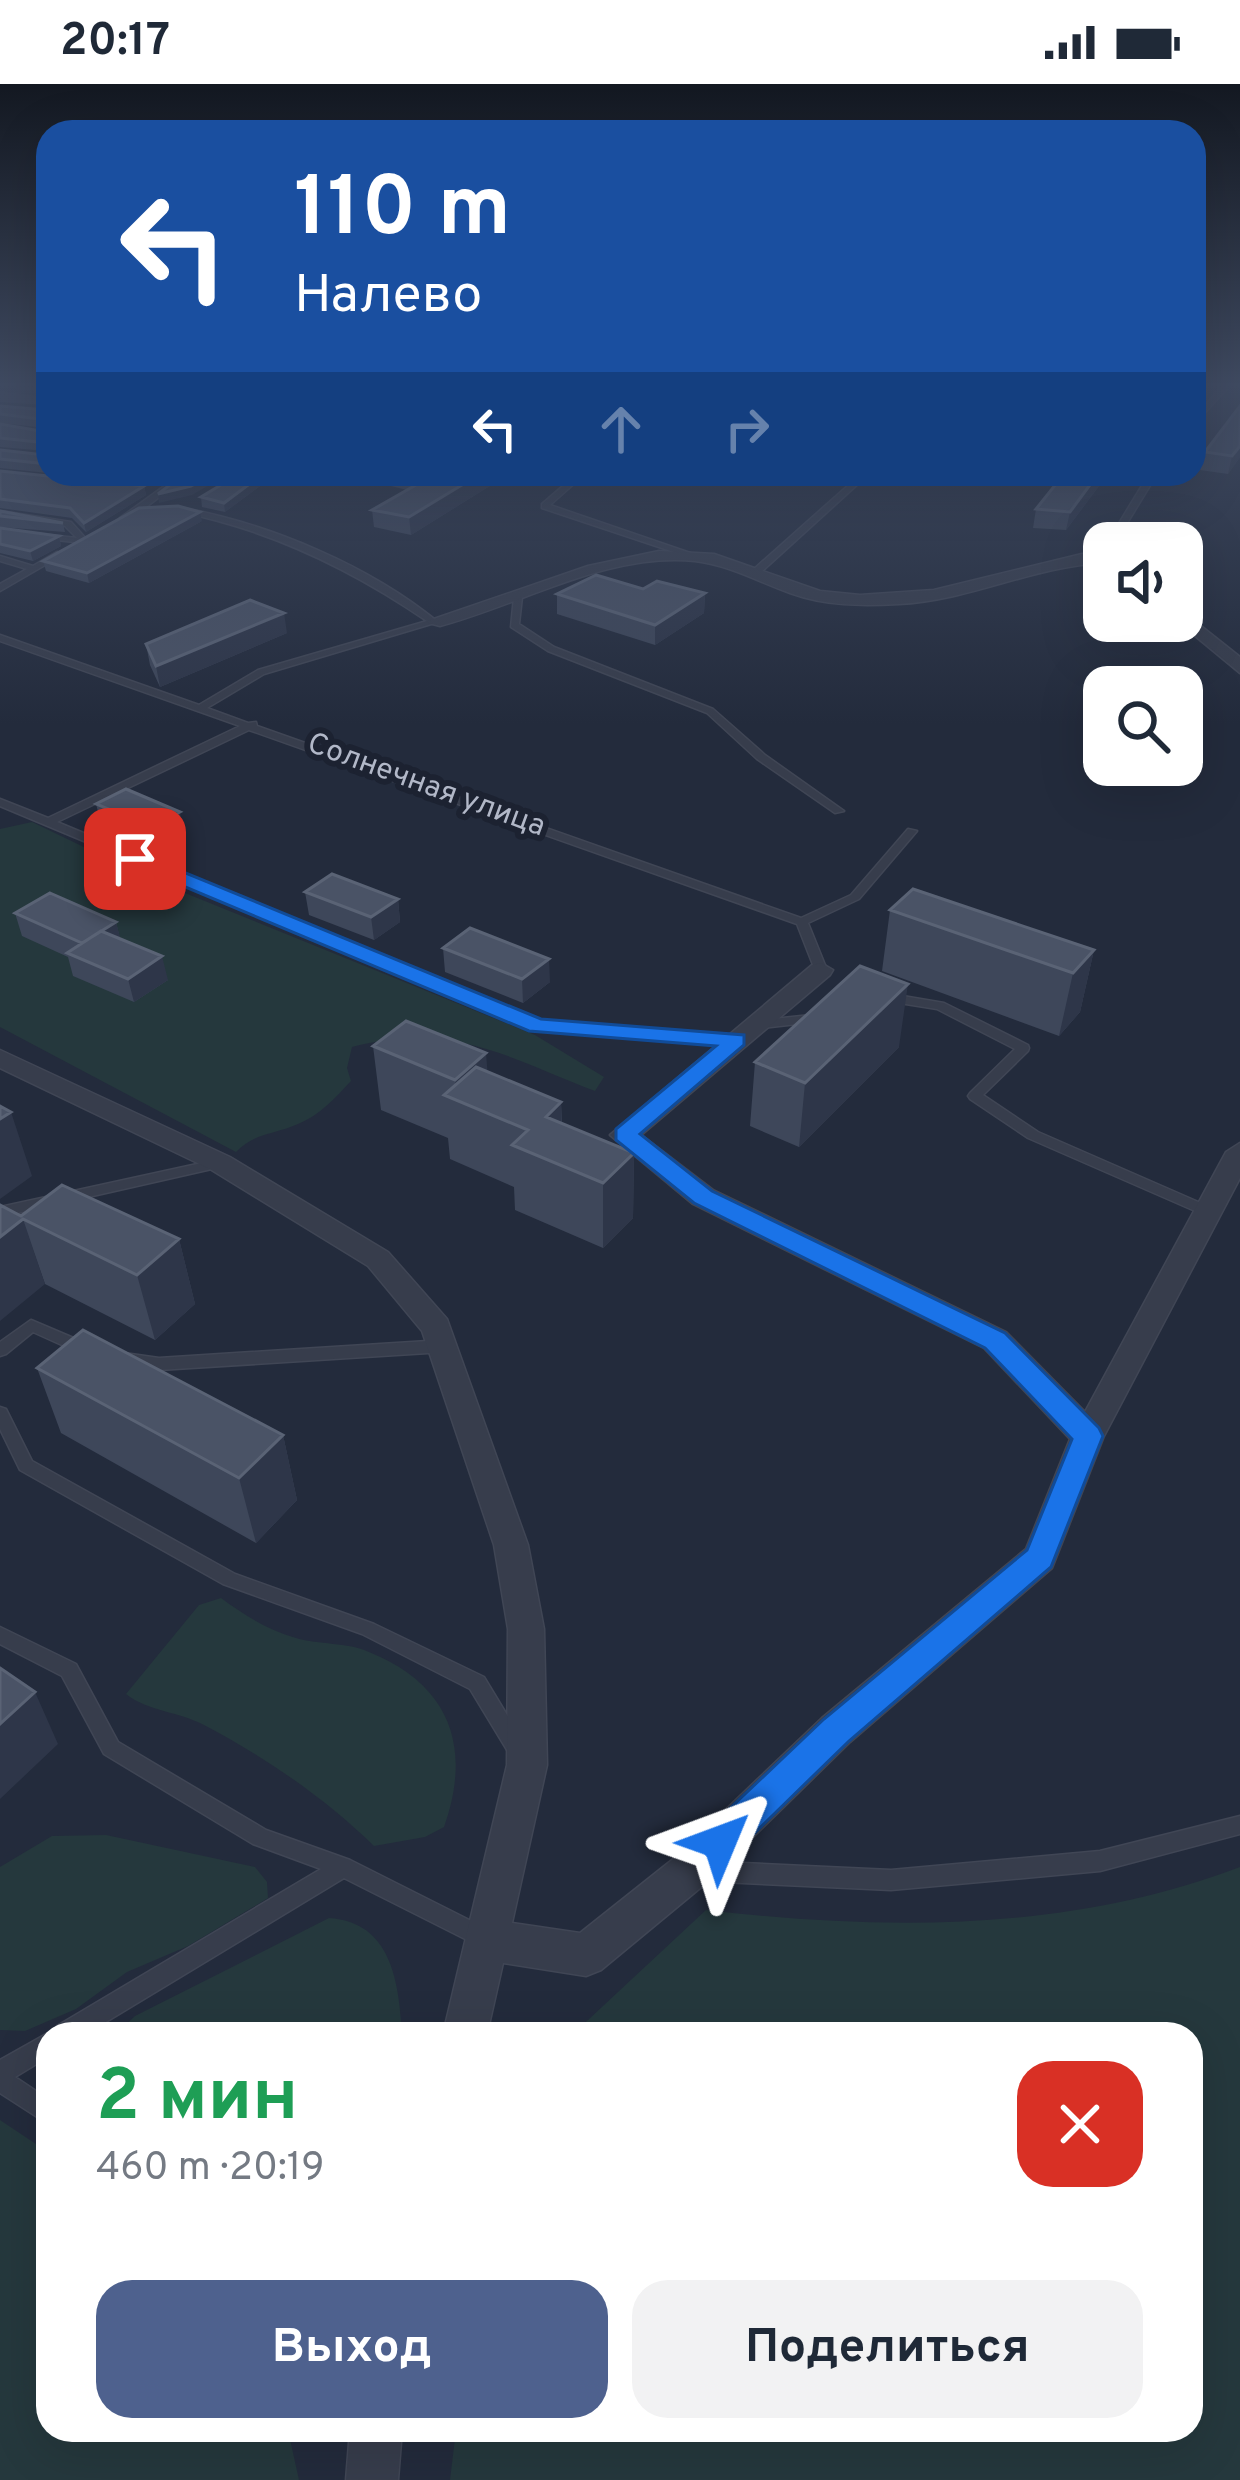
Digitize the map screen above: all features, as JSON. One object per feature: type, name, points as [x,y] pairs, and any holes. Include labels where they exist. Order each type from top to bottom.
[{"type":"street","points":[[434,622],[559,580],[692,556],[757,571],[773,582],[845,602],[934,595],[1059,559],[1083,558]]},
{"type":"street","points":[[1203,634],[1240,667]]},
{"type":"street","points":[[821,970],[624,1135],[703,1197],[995,1340],[1088,1436]]},
{"type":"street","points":[[0,1058],[220,1163],[378,1259],[436,1327],[511,1545],[526,1629],[527,1766],[468,2022]]},
{"type":"street","points":[[489,1940],[586,1955],[691,1870],[836,1730],[1040,1558],[1088,1436],[1240,1152]]},
{"type":"street","points":[[372,2480],[375,2442]]},
{"type":"lane","points":[[116,524],[151,500]]},
{"type":"lane","points":[[551,500],[544,506],[692,556]]},
{"type":"lane","points":[[757,571],[836,500]]},
{"type":"lane","points":[[171,514],[200,504]]},
{"type":"lane","points":[[183,510],[225,515],[256,527],[390,589],[434,622]]},
{"type":"lane","points":[[137,511],[154,512]]},
{"type":"lane","points":[[0,513],[68,524],[84,541]]},
{"type":"lane","points":[[0,532],[84,541]]},
{"type":"lane","points":[[0,588],[100,532]]},
{"type":"lane","points":[[0,558],[34,569]]},
{"type":"lane","points":[[518,597],[514,625],[551,649],[710,711],[761,757],[839,812]]},
{"type":"lane","points":[[203,706],[261,672],[434,622]]},
{"type":"lane","name":"Солнечная улица","points":[[0,638],[203,706],[802,922]]},
{"type":"lane","points":[[48,822],[253,724]]},
{"type":"lane","points":[[0,802],[415,980],[537,1026],[745,1032],[798,1024],[837,1010]]},
{"type":"lane","points":[[821,970],[802,922],[855,897],[912,831]]},
{"type":"lane","points":[[877,995],[940,1006],[1023,1048],[975,1096],[1034,1136],[1207,1211]]},
{"type":"lane","points":[[0,1213],[220,1163]]},
{"type":"lane","points":[[0,1350],[31,1324],[94,1354],[159,1364],[444,1346]]},
{"type":"lane","points":[[0,1413],[26,1465],[229,1579],[368,1629],[477,1683],[527,1766]]},
{"type":"lane","points":[[0,1635],[69,1670],[111,1748],[260,1838],[343,1867],[489,1940]]},
{"type":"lane","points":[[691,1870],[891,1880],[1100,1862],[1240,1826]]},
{"type":"lane","points":[[85,2022],[343,1867]]},
{"type":"lane","points":[[36,2052],[0,2077],[36,2105]]},
{"type":"green space","points":[[32,822],[148,878],[535,1035],[604,1077],[595,1091],[504,1055],[448,1040],[387,1040],[352,1047],[347,1068],[351,1081],[327,1105],[306,1120],[258,1137],[236,1152],[0,1027],[0,829]]},
{"type":"green space","points":[[221,1598],[276,1631],[360,1649],[419,1682],[448,1722],[454,1746],[456,1771],[444,1827],[425,1837],[374,1846],[315,1795],[249,1751],[194,1720],[126,1694],[199,1605]]},
{"type":"green space","points":[[106,1835],[255,1867],[267,1882],[268,1898],[188,1946],[127,1972],[76,2009],[36,2022],[25,2031],[0,2030],[0,1867],[52,1836]]},
{"type":"green space","points":[[1240,1867],[1240,2480],[450,2480],[455,2442],[1203,2442],[1203,2022],[586,2022],[706,1910],[841,1921],[976,1921],[1044,1915],[1176,1888]]},
{"type":"green space","points":[[329,1918],[350,1922],[379,1942],[394,1975],[401,2022],[129,2022]]},
{"type":"green space","points":[[0,2120],[36,2144],[36,2442],[291,2442],[299,2480],[0,2480]]},
{"type":"building","points":[[6,500],[122,500],[84,523],[70,508]]},
{"type":"building","points":[[390,500],[437,500],[409,517],[372,510]]},
{"type":"building","points":[[1043,500],[1079,500],[1070,512],[1036,509]]},
{"type":"building","points":[[178,506],[200,512],[87,573],[43,561],[139,508]]},
{"type":"building","points":[[0,511],[63,523],[0,516]]},
{"type":"building","points":[[0,528],[59,536],[30,551],[0,544]]},
{"type":"building","points":[[596,575],[643,589],[657,581],[705,593],[655,625],[557,594]]},
{"type":"building","points":[[250,600],[284,613],[156,666],[146,644]]},
{"type":"building","points":[[126,789],[180,812],[151,827],[96,804]]},
{"type":"building","points":[[332,874],[398,899],[371,917],[305,892]]},
{"type":"building","points":[[913,889],[1094,950],[1073,973],[890,910]]},
{"type":"building","points":[[50,893],[116,922],[82,943],[15,913]]},
{"type":"building","points":[[470,928],[549,959],[522,979],[443,948]]},
{"type":"building","points":[[101,931],[162,956],[128,979],[67,953]]},
{"type":"building","points":[[860,966],[908,984],[805,1083],[755,1062]]},
{"type":"building","points":[[406,1021],[486,1053],[455,1080],[373,1046]]},
{"type":"building","points":[[476,1067],[561,1102],[546,1117],[634,1153],[603,1183],[512,1145],[528,1130],[444,1095]]},
{"type":"building","points":[[62,1185],[179,1239],[137,1275],[23,1219],[0,1237],[0,1205],[21,1216]]},
{"type":"building","points":[[83,1330],[283,1435],[239,1478],[37,1368]]},
{"type":"building","points":[[0,1668],[35,1692],[0,1724]]},
{"type":"route","points":[[135,859],[415,980],[537,1026],[736,1040],[624,1135],[703,1197],[995,1340],[1088,1436],[1040,1558],[836,1730],[720,1842]]}]
